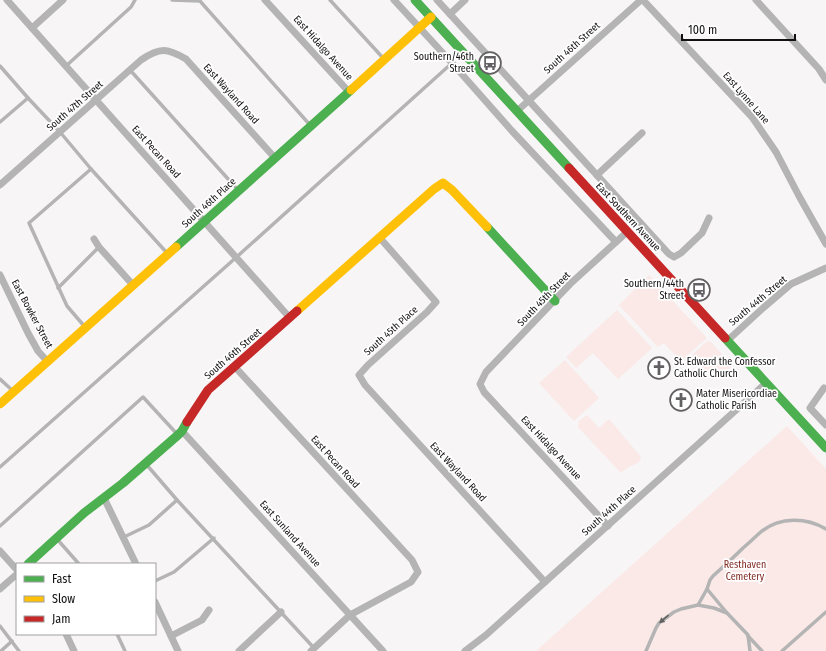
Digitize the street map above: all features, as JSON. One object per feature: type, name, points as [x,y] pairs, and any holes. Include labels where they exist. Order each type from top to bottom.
[{"type":"street","name":"East Pecan Road","points":[[7,0],[290,318]]},
{"type":"street","points":[[32,28],[63,0]]},
{"type":"street","name":"East Hidalgo Avenue","points":[[265,0],[349,92]]},
{"type":"street","points":[[394,0],[512,131],[616,242]]},
{"type":"street","name":"East Southern Avenue","points":[[415,0],[826,448]]},
{"type":"street","name":"East Southern Avenue","points":[[437,0],[669,254],[674,257],[681,253],[702,233],[709,218]]},
{"type":"street","points":[[450,14],[465,0]]},
{"type":"street","name":"South 46th Street","points":[[517,111],[642,0]]},
{"type":"street","name":"East Lynne Lane","points":[[642,0],[752,117],[776,152],[798,196],[826,244]]},
{"type":"street","points":[[756,0],[819,69],[826,80]]},
{"type":"street","name":"South 46th Place","points":[[0,404],[385,60],[430,17]]},
{"type":"street","name":"South 47th Street","points":[[0,185],[130,70],[150,54],[157,51],[166,50]]},
{"type":"street","name":"East Wayland Road","points":[[166,50],[176,53],[186,59],[275,158]]},
{"type":"street","points":[[597,175],[642,133]]},
{"type":"street","name":"South 46th Street","points":[[29,563],[84,513],[146,464],[180,433],[208,390],[380,238],[434,188],[443,183],[452,190],[555,301]]},
{"type":"street","name":"South 45th Street","points":[[480,384],[486,372],[570,284],[627,232]]},
{"type":"street","name":"South 45th Place","points":[[359,375],[436,302],[380,238]]},
{"type":"street","points":[[94,239],[99,247],[133,285]]},
{"type":"street","name":"South 44th Street","points":[[727,341],[791,284],[826,268]]},
{"type":"street","name":"East Bowker Street","points":[[0,275],[31,339],[47,362]]},
{"type":"street","name":"East Pecan Road","points":[[235,367],[412,560],[418,572],[411,582],[350,615]]},
{"type":"street","name":"East Wayland Road","points":[[359,375],[365,385],[545,582]]},
{"type":"street","name":"South 44th Place","points":[[465,651],[486,635],[766,383]]},
{"type":"street","name":"East Hidalgo Avenue","points":[[480,384],[484,392],[608,526]]},
{"type":"street","points":[[824,388],[810,408],[826,425]]},
{"type":"street","name":"East Sunland Avenue","points":[[180,433],[382,651]]},
{"type":"street","points":[[104,498],[136,563]]},
{"type":"street","points":[[0,551],[16,569]]},
{"type":"street","points":[[0,589],[16,575]]},
{"type":"street","points":[[156,604],[178,651]]},
{"type":"street","points":[[171,636],[202,620],[209,610]]},
{"type":"street","points":[[239,651],[282,612]]},
{"type":"street","points":[[312,649],[350,615]]},
{"type":"street","points":[[66,635],[74,651]]},
{"type":"lane","points":[[66,66],[131,7],[135,0]]},
{"type":"lane","points":[[172,0],[200,1],[310,126]]},
{"type":"lane","points":[[330,0],[385,60]]},
{"type":"lane","points":[[0,467],[452,63]]},
{"type":"lane","points":[[0,66],[168,254]]},
{"type":"lane","points":[[130,70],[239,191]]},
{"type":"lane","points":[[0,122],[28,98]]},
{"type":"lane","points":[[85,327],[67,306],[29,223],[91,168]]},
{"type":"lane","points":[[58,288],[99,247]]},
{"type":"lane","points":[[0,379],[14,392]]},
{"type":"lane","points":[[0,526],[143,397],[180,433]]},
{"type":"lane","points":[[146,464],[177,500],[282,612],[312,649]]},
{"type":"lane","points":[[124,538],[149,525],[177,500]]},
{"type":"lane","points":[[698,605],[713,576],[762,531],[772,525],[787,520],[798,520],[810,522],[826,529]]},
{"type":"lane","points":[[156,581],[174,572],[214,538]]},
{"type":"lane","points":[[56,539],[78,563]]},
{"type":"lane","points":[[707,589],[762,651]]},
{"type":"lane","points":[[646,651],[659,623],[674,612],[698,605],[714,608],[727,613]]},
{"type":"lane","points":[[782,651],[826,612]]},
{"type":"lane","points":[[0,626],[19,651]]},
{"type":"lane","points":[[117,635],[125,651]]},
{"type":"lane","points":[[748,635],[750,651]]},
{"type":"lane","points":[[1,651],[12,641]]},
{"type":"green space","points":[[649,275],[706,337],[706,340],[681,361],[664,343],[658,347],[619,305]]},
{"type":"green space","points":[[617,310],[652,348],[618,379],[593,353],[576,368],[566,357]]},
{"type":"green space","points":[[708,341],[711,342],[732,366],[720,378],[713,370],[708,374],[698,362],[692,367],[686,360]]},
{"type":"green space","points":[[565,360],[599,398],[574,421],[539,383]]},
{"type":"green space","points":[[587,415],[599,428],[609,419],[641,457],[638,462],[621,473],[578,427],[579,421]]},
{"type":"green space","name":"Resthaven Cemetery","points":[[787,426],[826,469],[826,651],[536,651]]},
{"type":"traffic: fast","points":[[415,0],[569,168]]},
{"type":"traffic: fast","points":[[176,247],[351,90]]},
{"type":"traffic: fast","points":[[487,227],[555,301]]},
{"type":"traffic: fast","points":[[725,338],[826,448]]},
{"type":"traffic: fast","points":[[29,563],[84,513],[123,483],[178,435],[187,422]]},
{"type":"traffic: slow","points":[[351,90],[431,17]]},
{"type":"traffic: slow","points":[[297,311],[434,189],[443,183],[452,190],[487,227]]},
{"type":"traffic: slow","points":[[0,404],[176,247]]},
{"type":"traffic: jam","points":[[569,168],[725,338]]},
{"type":"traffic: jam","points":[[187,422],[208,390],[297,311]]},
{"type":"place","name":"Southern/46th Street","points":[[490,63]]},
{"type":"place","name":"Southern/44th Street","points":[[699,290]]},
{"type":"place","name":"St. Edward the Confessor Catholic Church","points":[[659,368]]},
{"type":"place","name":"Mater Misericordiae Catholic Parish","points":[[681,400]]}]
